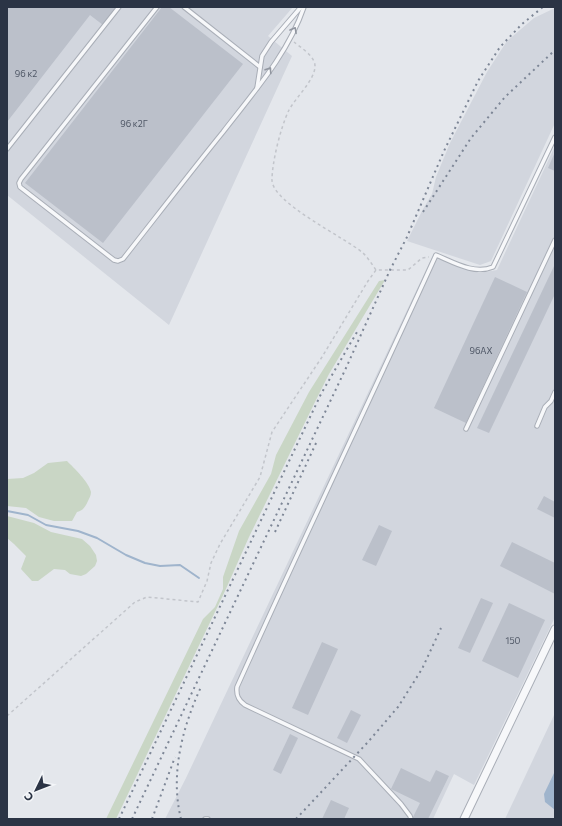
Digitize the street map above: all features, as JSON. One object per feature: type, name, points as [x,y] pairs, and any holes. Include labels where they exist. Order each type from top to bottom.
[{"type":"street","points":[[464,819],[555,629]]},
{"type":"lane","points":[[7,149],[119,7]]},
{"type":"lane","points":[[157,7],[20,179],[19,183],[20,187],[114,260],[118,261],[123,259],[256,89],[290,38],[299,21],[304,7]]},
{"type":"lane","points":[[184,7],[260,67]]},
{"type":"lane","points":[[256,89],[262,56],[271,42],[301,7]]},
{"type":"lane","points":[[411,819],[401,804],[359,759],[245,705],[236,693],[237,687],[278,595],[384,370],[436,255],[473,269],[480,270],[493,267],[555,137]]},
{"type":"lane","points":[[466,429],[555,240]]},
{"type":"lane","points":[[537,426],[545,407],[553,402],[555,392]]},
{"type":"path","points":[[290,38],[313,58],[315,66],[312,78],[289,110],[280,135],[273,170],[272,182],[274,189],[308,218],[363,254],[376,270]]},
{"type":"path","points":[[376,270],[408,270],[422,258],[436,255]]},
{"type":"path","points":[[7,716],[135,602],[146,597],[198,602],[220,544],[260,477],[272,432],[301,390],[376,270]]},
{"type":"shaded area","points":[[7,7],[293,7],[268,36],[292,56],[169,325],[7,195]]},
{"type":"shaded area","points":[[555,8],[555,123],[491,261],[480,265],[407,241],[432,194],[436,177],[450,143],[487,72],[507,41],[534,18]]},
{"type":"shaded area","points":[[555,146],[555,617],[474,785],[454,774],[433,819],[165,819],[186,778],[434,253],[479,273],[497,270]]},
{"type":"shaded area","points":[[555,713],[555,819],[505,819]]},
{"type":"green space","points":[[385,280],[329,374],[314,404],[249,537],[225,591],[116,819],[106,819],[203,619],[215,607],[223,589],[223,577],[239,531],[271,474],[276,455],[309,392],[379,281]]},
{"type":"green space","points":[[67,461],[84,480],[91,492],[85,507],[77,512],[72,521],[54,521],[39,517],[26,508],[7,506],[7,479],[23,478],[34,473],[48,463]]},
{"type":"green space","points":[[7,516],[34,523],[51,532],[82,539],[90,546],[96,555],[97,561],[95,566],[86,574],[81,576],[70,574],[65,570],[54,569],[38,581],[32,581],[21,569],[26,556],[7,538]]},
{"type":"water","points":[[555,771],[555,810],[545,802],[544,794]]},
{"type":"building","points":[[7,7],[117,7],[103,25],[90,15],[7,122]]},
{"type":"building","points":[[162,7],[169,7],[243,64],[103,243],[25,183]]},
{"type":"building","points":[[555,152],[555,171],[548,168]]},
{"type":"building","points":[[555,264],[555,294],[489,433],[477,428]]},
{"type":"building","points":[[495,277],[527,292],[466,423],[434,408]]},
{"type":"building","points":[[544,496],[555,502],[555,518],[537,509]]},
{"type":"building","points":[[379,525],[392,531],[376,566],[362,560]]},
{"type":"building","points":[[512,542],[555,563],[555,594],[500,566]]},
{"type":"building","points":[[481,598],[493,603],[470,653],[458,648]]},
{"type":"building","points":[[509,603],[545,620],[518,678],[482,661]]},
{"type":"building","points":[[322,642],[338,649],[308,715],[292,708]]},
{"type":"building","points":[[351,710],[361,715],[347,743],[337,738]]},
{"type":"building","points":[[290,734],[298,738],[281,774],[273,770]]},
{"type":"building","points":[[401,768],[430,782],[436,770],[449,776],[428,819],[412,819],[420,803],[391,789]]},
{"type":"building","points":[[331,800],[349,808],[344,819],[322,819]]},
{"type":"waterway","points":[[7,511],[28,515],[46,525],[78,531],[97,538],[126,555],[145,563],[160,566],[180,565],[199,578]]},
{"type":"railway","points":[[132,819],[346,368],[390,270],[407,237],[444,151],[478,81],[500,47],[522,24],[543,7]]},
{"type":"railway","points":[[423,212],[471,138],[505,97],[555,50]]},
{"type":"railway","points":[[119,819],[321,394],[357,332]]},
{"type":"railway","points":[[275,532],[317,441]]},
{"type":"railway","points":[[296,819],[368,742],[398,707],[422,669],[441,628]]},
{"type":"railway","points":[[181,819],[178,802],[177,769],[183,735],[201,687]]},
{"type":"railway","points":[[152,819],[175,757]]}]
